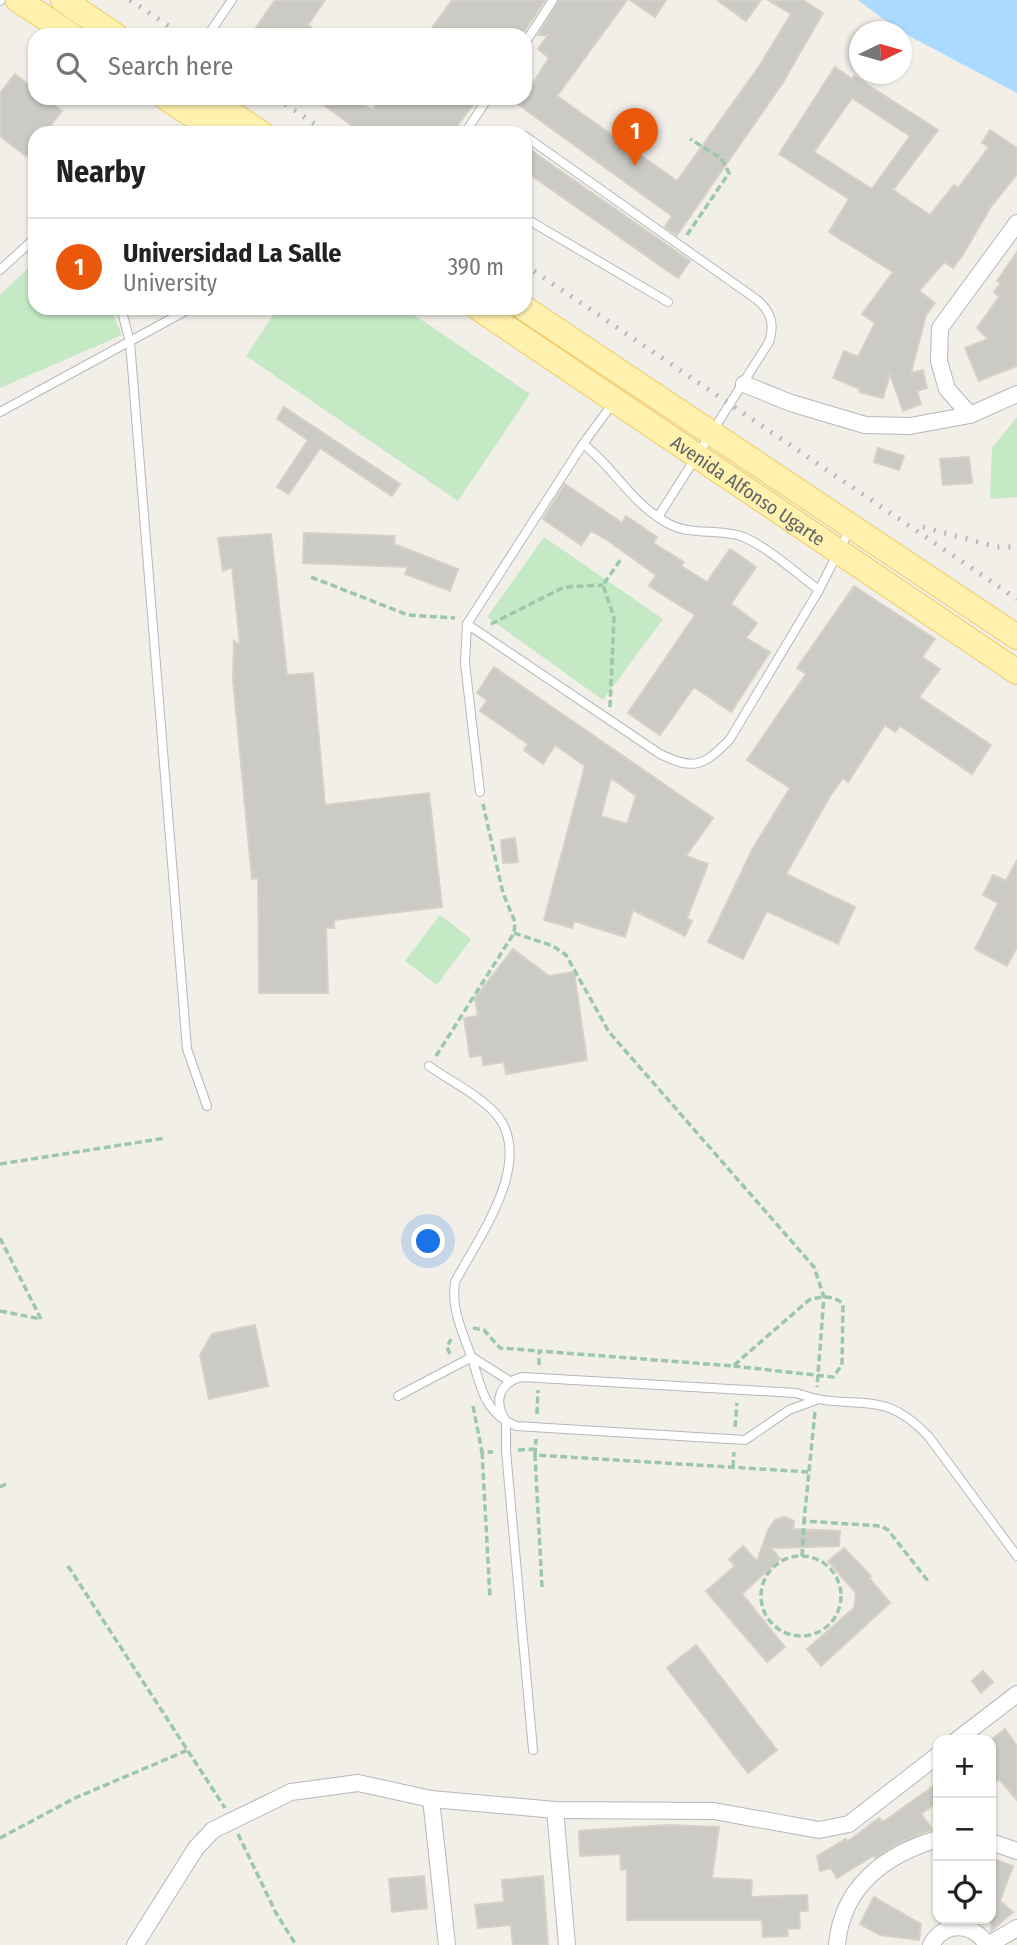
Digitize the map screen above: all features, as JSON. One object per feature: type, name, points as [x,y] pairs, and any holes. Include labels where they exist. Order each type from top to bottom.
[{"type":"main road","points":[[18,0],[60,28]]},
{"type":"main road","points":[[63,0],[105,28]]},
{"type":"main road","points":[[177,105],[208,126]]},
{"type":"main road","points":[[219,105],[250,126]]},
{"type":"main road","name":"Avenida Alfonso Ugarte","points":[[490,315],[622,390],[710,431],[1017,637]]},
{"type":"main road","name":"Avenida Alfonso Ugarte","points":[[532,315],[695,456],[1017,672]]},
{"type":"street","points":[[970,415],[947,389],[939,361],[940,328],[1017,223]]},
{"type":"street","points":[[744,384],[791,403],[865,425],[909,426],[970,415],[1017,394]]},
{"type":"street","points":[[964,1735],[1017,1694]]},
{"type":"street","points":[[135,1945],[196,1848],[213,1830],[291,1792],[358,1783],[431,1799],[555,1810],[714,1811],[819,1830],[849,1824],[933,1759]]},
{"type":"street","points":[[431,1799],[447,1945]]},
{"type":"street","points":[[555,1810],[567,1945]]},
{"type":"street","points":[[837,1945],[838,1933],[852,1898],[875,1869],[906,1848],[933,1840]]},
{"type":"street","points":[[996,1844],[1017,1851]]},
{"type":"street","points":[[931,1945],[945,1930],[961,1927],[977,1932],[988,1945],[1017,1928]]},
{"type":"lane","points":[[213,28],[232,0]]},
{"type":"lane","points":[[532,32],[553,0]]},
{"type":"lane","points":[[470,126],[483,105]]},
{"type":"lane","points":[[532,141],[756,299],[768,312],[773,331],[769,341],[658,517]]},
{"type":"lane","points":[[532,222],[668,302]]},
{"type":"lane","points":[[0,270],[28,244]]},
{"type":"lane","points":[[123,315],[130,342],[187,1049],[207,1106]]},
{"type":"lane","points":[[0,412],[178,315]]},
{"type":"lane","points":[[480,792],[465,663],[467,624],[583,444],[622,390]]},
{"type":"lane","points":[[583,444],[603,459],[625,490],[658,517],[683,529],[745,538],[819,590]]},
{"type":"lane","points":[[467,624],[677,763],[696,766],[714,756],[730,739],[819,590],[852,526]]},
{"type":"lane","points":[[429,1066],[494,1111],[505,1126],[510,1167],[505,1186],[455,1282],[456,1318],[472,1357],[479,1385],[491,1408],[506,1421],[516,1426],[734,1440],[754,1437],[789,1410],[816,1400]]},
{"type":"lane","points":[[472,1357],[508,1380],[538,1377],[796,1394],[816,1400],[882,1403],[913,1419],[1017,1556]]},
{"type":"lane","points":[[398,1396],[472,1357]]},
{"type":"lane","points":[[508,1380],[498,1403],[506,1421],[506,1451],[533,1750]]},
{"type":"path","points":[[679,246],[729,173],[721,158],[690,139]]},
{"type":"path","points":[[603,585],[621,559]]},
{"type":"path","points":[[311,577],[408,615],[449,615],[467,624]]},
{"type":"path","points":[[477,631],[561,588],[603,585]]},
{"type":"path","points":[[603,585],[614,617],[609,720]]},
{"type":"path","points":[[429,1066],[514,933],[515,922],[503,893],[480,792]]},
{"type":"path","points":[[514,933],[553,946],[566,955],[610,1032],[814,1267],[824,1297],[802,1556]]},
{"type":"path","points":[[0,1164],[166,1138]]},
{"type":"path","points":[[0,1238],[41,1319],[0,1311]]},
{"type":"path","points":[[542,1587],[535,1455],[539,1351],[733,1366],[833,1377],[842,1365],[845,1311],[839,1299],[824,1297],[809,1300],[733,1366]]},
{"type":"path","points":[[733,1467],[738,1390]]},
{"type":"path","points":[[482,1452],[490,1598]]},
{"type":"path","points":[[535,1455],[808,1472]]},
{"type":"path","points":[[0,1487],[6,1485]]},
{"type":"path","points":[[804,1521],[881,1526],[888,1530],[928,1581]]},
{"type":"path","points":[[802,1556],[812,1557],[830,1568],[840,1587],[841,1597],[839,1607],[829,1625],[820,1631],[800,1636],[790,1635],[772,1624],[762,1605],[761,1595],[767,1575],[773,1567],[792,1557],[802,1556]]},
{"type":"path","points":[[68,1566],[232,1821],[276,1913],[296,1945]]},
{"type":"path","points":[[0,1838],[75,1798],[188,1750]]},
{"type":"green space","points":[[28,269],[28,315],[113,315],[122,335],[0,388],[0,295]]},
{"type":"green space","points":[[273,315],[414,315],[530,394],[458,501],[246,356]]},
{"type":"green space","points":[[1017,417],[1017,497],[990,499],[992,448]]},
{"type":"green space","points":[[544,537],[663,619],[603,700],[487,617]]},
{"type":"green space","points":[[440,915],[471,939],[437,985],[405,961]]},
{"type":"water","points":[[858,0],[1017,0],[1017,93],[912,37],[912,21],[886,21]]},
{"type":"building","points":[[275,0],[325,0],[308,25],[312,28],[256,28]]},
{"type":"building","points":[[452,0],[545,0],[527,28],[432,28]]},
{"type":"building","points":[[559,0],[627,0],[557,96],[677,181],[760,65],[791,14],[768,0],[803,0],[823,13],[782,84],[677,235],[665,227],[672,216],[519,105],[532,105],[532,85],[549,58],[538,49],[548,35],[538,35]]},
{"type":"building","points":[[630,0],[666,0],[655,17]]},
{"type":"building","points":[[717,0],[761,0],[746,21]]},
{"type":"building","points":[[835,67],[849,77],[849,84],[866,84],[938,130],[893,190],[930,215],[954,185],[958,188],[989,147],[982,143],[990,130],[1017,148],[1017,174],[990,208],[964,253],[953,268],[944,262],[919,291],[935,303],[926,315],[911,373],[923,370],[927,388],[917,391],[921,404],[903,411],[890,374],[883,398],[859,392],[860,389],[833,378],[844,351],[858,357],[875,323],[862,314],[893,272],[829,232],[849,199],[779,154]],"holes":[[[852,98],[910,136],[872,189],[814,152]]]},
{"type":"building","points":[[15,74],[28,84],[28,105],[54,105],[62,111],[50,126],[28,126],[26,156],[0,136],[0,93]]},
{"type":"building","points":[[324,105],[365,105],[372,110],[376,105],[473,105],[457,126],[352,126]]},
{"type":"building","points":[[532,151],[690,261],[678,278],[532,176]]},
{"type":"building","points":[[1017,252],[1017,366],[979,381],[965,348],[988,339],[977,328],[999,297],[994,292],[1001,283],[997,281]]},
{"type":"building","points":[[284,407],[400,484],[392,496],[320,448],[289,494],[277,487],[308,440],[277,419]]},
{"type":"building","points":[[878,448],[904,456],[899,470],[874,462]]},
{"type":"building","points":[[969,457],[972,483],[943,485],[940,459]]},
{"type":"building","points":[[565,484],[622,523],[626,516],[657,537],[653,543],[684,562],[681,566],[707,582],[730,549],[756,567],[731,604],[757,623],[746,638],[770,652],[731,712],[694,687],[660,735],[628,713],[695,615],[649,586],[656,575],[607,540],[591,531],[581,545],[543,519]]},
{"type":"building","points":[[304,533],[395,536],[394,544],[458,569],[450,591],[405,574],[408,567],[303,563]]},
{"type":"building","points":[[271,534],[287,675],[313,673],[325,805],[429,793],[442,907],[334,920],[334,928],[326,928],[328,993],[259,993],[258,878],[252,879],[233,680],[234,641],[240,645],[232,567],[223,571],[218,538]]},
{"type":"building","points":[[854,586],[935,639],[922,657],[940,669],[919,697],[991,745],[972,774],[900,726],[895,732],[885,725],[848,782],[843,778],[830,796],[786,874],[855,907],[838,944],[767,911],[743,959],[708,942],[752,850],[790,788],[747,760],[806,674],[797,668]]},
{"type":"building","points":[[494,667],[713,818],[686,856],[708,864],[687,918],[692,921],[685,936],[633,910],[625,937],[574,921],[572,928],[544,920],[585,766],[555,745],[543,764],[524,750],[528,744],[480,711],[487,700],[477,693]],"holes":[[[611,778],[636,796],[627,824],[601,816]]]},
{"type":"building","points":[[515,838],[518,862],[503,863],[501,840]]},
{"type":"building","points":[[1017,860],[1017,947],[1007,966],[975,949],[998,903],[983,895],[993,875],[1006,881]]},
{"type":"building","points":[[513,949],[549,976],[574,972],[587,1060],[506,1074],[504,1062],[483,1065],[482,1055],[470,1057],[464,1018],[478,1016],[475,998]]},
{"type":"building","points":[[255,1325],[268,1386],[209,1399],[200,1355],[212,1334]]},
{"type":"building","points":[[784,1517],[794,1521],[793,1529],[840,1531],[839,1546],[771,1548],[780,1559],[742,1594],[785,1647],[767,1662],[706,1591],[735,1566],[729,1559],[743,1546],[757,1561],[768,1530],[775,1520]]},
{"type":"building","points":[[844,1548],[871,1576],[869,1578],[890,1603],[821,1666],[807,1649],[854,1608],[856,1593],[828,1561]]},
{"type":"building","points":[[696,1645],[777,1750],[748,1773],[667,1668]]},
{"type":"building","points":[[983,1671],[993,1682],[981,1693],[972,1681]]},
{"type":"building","points":[[1005,1729],[1017,1746],[1017,1800],[999,1779],[996,1781],[996,1736]]},
{"type":"building","points":[[933,1787],[933,1805],[921,1814],[932,1829],[897,1844],[875,1858],[873,1856],[837,1878],[831,1868],[820,1871],[817,1856],[846,1839],[847,1842],[879,1818],[883,1822]]},
{"type":"building","points":[[667,1825],[719,1827],[712,1878],[752,1880],[751,1897],[807,1895],[808,1911],[799,1911],[800,1928],[787,1929],[788,1936],[763,1937],[762,1920],[627,1920],[627,1869],[621,1870],[620,1854],[580,1856],[579,1831]]},
{"type":"building","points":[[996,1860],[1013,1866],[1000,1901],[1013,1912],[991,1931],[991,1924],[996,1924]]},
{"type":"building","points":[[424,1876],[427,1908],[392,1912],[389,1879]]},
{"type":"building","points":[[543,1876],[548,1945],[513,1945],[511,1925],[478,1928],[475,1905],[504,1902],[502,1880]]},
{"type":"building","points":[[874,1897],[921,1924],[919,1940],[880,1935],[860,1924]]},
{"type":"railway","points":[[130,0],[172,28]]},
{"type":"railway","points":[[286,105],[318,126]]},
{"type":"railway","points":[[532,270],[1017,599]]},
{"type":"railway","points":[[923,527],[997,547],[1017,547]]},
{"type":"place","name":"Universidad La Salle","points":[[635,166]]}]
